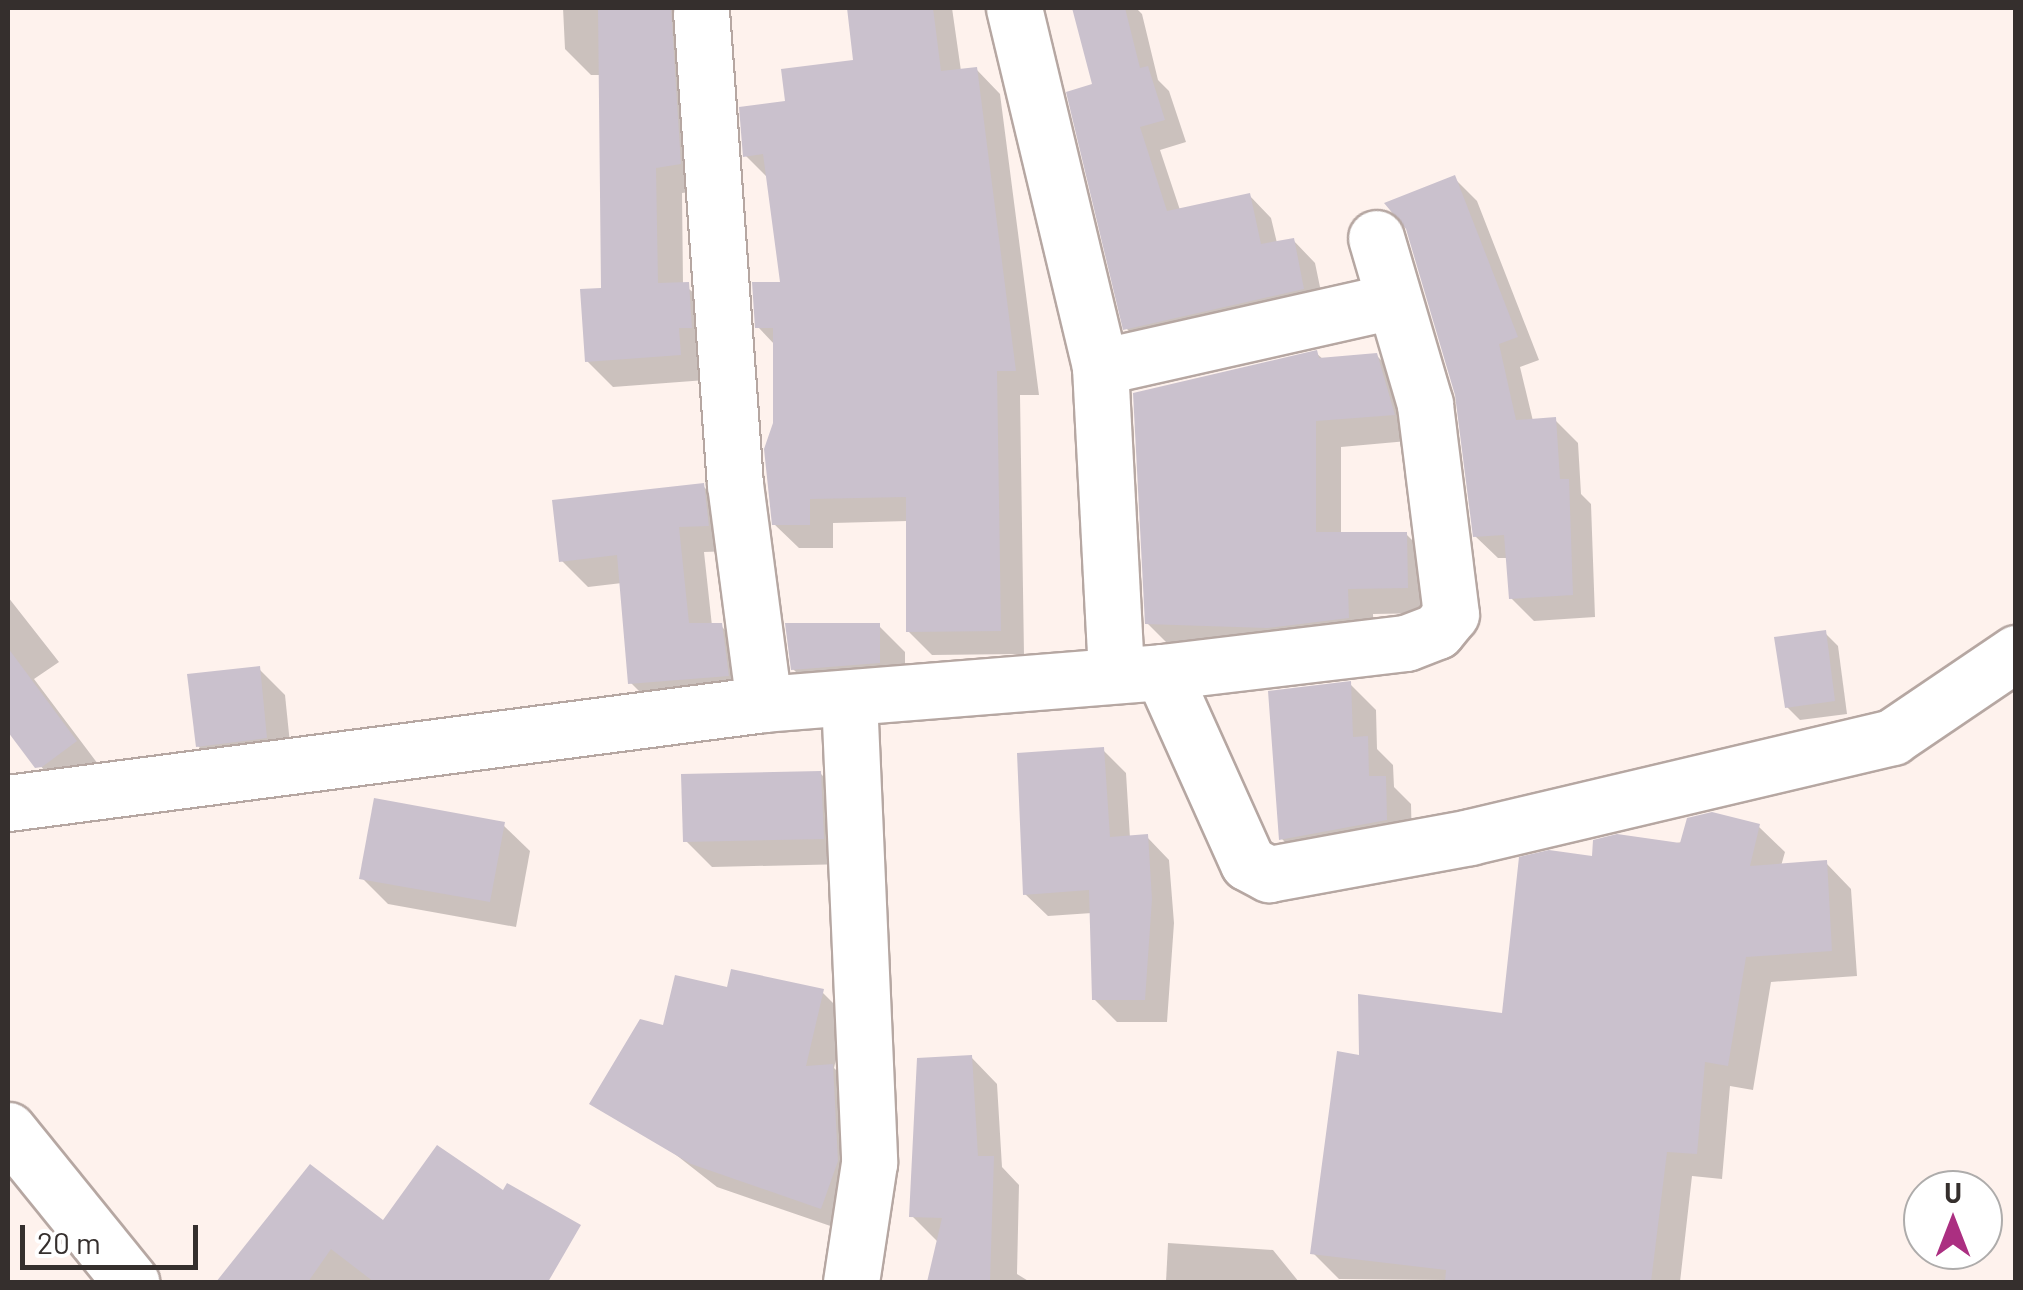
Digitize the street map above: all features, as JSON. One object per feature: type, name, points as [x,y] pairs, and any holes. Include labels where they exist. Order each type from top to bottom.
[{"type":"street","points":[[1014,8],[1100,368],[1139,672],[1248,864],[1268,874],[1470,837],[1892,736],[2016,653]]},
{"type":"street","points":[[710,9],[735,484],[764,704]]},
{"type":"street","points":[[8,803],[764,704],[1139,672],[1406,643],[1437,631],[1451,614],[1425,404],[1376,238]]},
{"type":"street","points":[[1100,368],[1394,301]]},
{"type":"street","points":[[849,698],[870,1163],[851,1282]]},
{"type":"street","points":[[8,1130],[132,1282]]},
{"type":"building","points":[[598,8],[671,8],[681,164],[656,168],[658,283],[689,282],[692,328],[679,328],[681,355],[585,362],[580,289],[601,288]]},
{"type":"building","points":[[847,8],[933,8],[941,71],[977,67],[1016,371],[997,371],[1001,631],[906,632],[906,497],[810,499],[810,525],[772,525],[764,449],[773,423],[773,328],[755,328],[752,282],[780,282],[763,154],[743,157],[739,107],[785,101],[781,69],[853,60]]},
{"type":"building","points":[[1072,8],[1125,8],[1140,68],[1148,66],[1165,120],[1140,127],[1167,211],[1250,193],[1261,244],[1294,238],[1304,289],[1123,330],[1066,92],[1092,84]]},
{"type":"building","points":[[1455,175],[1518,337],[1499,344],[1516,420],[1556,417],[1560,479],[1569,479],[1573,595],[1509,599],[1504,535],[1473,537],[1455,395],[1406,229],[1384,203]]},
{"type":"building","points":[[1317,350],[1319,358],[1377,353],[1395,415],[1316,421],[1316,532],[1407,532],[1408,588],[1348,589],[1349,618],[1267,628],[1145,624],[1133,393]]},
{"type":"building","points":[[704,483],[709,526],[679,527],[689,623],[722,623],[729,676],[628,684],[617,555],[559,562],[552,500]]},
{"type":"building","points":[[785,623],[880,623],[880,663],[791,670]]},
{"type":"building","points":[[1826,630],[1835,701],[1785,708],[1774,637]]},
{"type":"building","points":[[8,648],[77,741],[42,767],[35,768],[8,732]]},
{"type":"building","points":[[260,666],[267,738],[196,747],[187,674]]},
{"type":"building","points":[[1351,681],[1353,737],[1368,736],[1369,776],[1386,776],[1387,820],[1279,840],[1268,691]]},
{"type":"building","points":[[1104,747],[1110,837],[1148,834],[1152,899],[1145,1000],[1092,1000],[1089,890],[1023,895],[1017,753]]},
{"type":"building","points":[[821,771],[824,839],[683,842],[681,774]]},
{"type":"building","points":[[374,798],[505,822],[490,902],[359,879]]},
{"type":"building","points":[[1712,812],[1760,824],[1750,866],[1827,860],[1832,951],[1746,957],[1728,1066],[1705,1062],[1697,1154],[1667,1152],[1651,1282],[1445,1282],[1446,1270],[1310,1254],[1337,1051],[1359,1055],[1358,994],[1502,1013],[1519,857],[1549,850],[1592,856],[1593,840],[1617,834],[1680,843],[1687,818]]},
{"type":"building","points":[[731,969],[824,989],[806,1066],[833,1064],[838,1161],[821,1209],[691,1164],[589,1104],[640,1019],[663,1025],[675,975],[727,987]]},
{"type":"building","points":[[972,1055],[978,1156],[994,1156],[990,1282],[927,1282],[942,1218],[909,1217],[917,1058]]},
{"type":"building","points":[[437,1145],[503,1190],[507,1183],[581,1225],[548,1282],[374,1282],[331,1249],[308,1282],[216,1282],[310,1164],[383,1220]]}]
